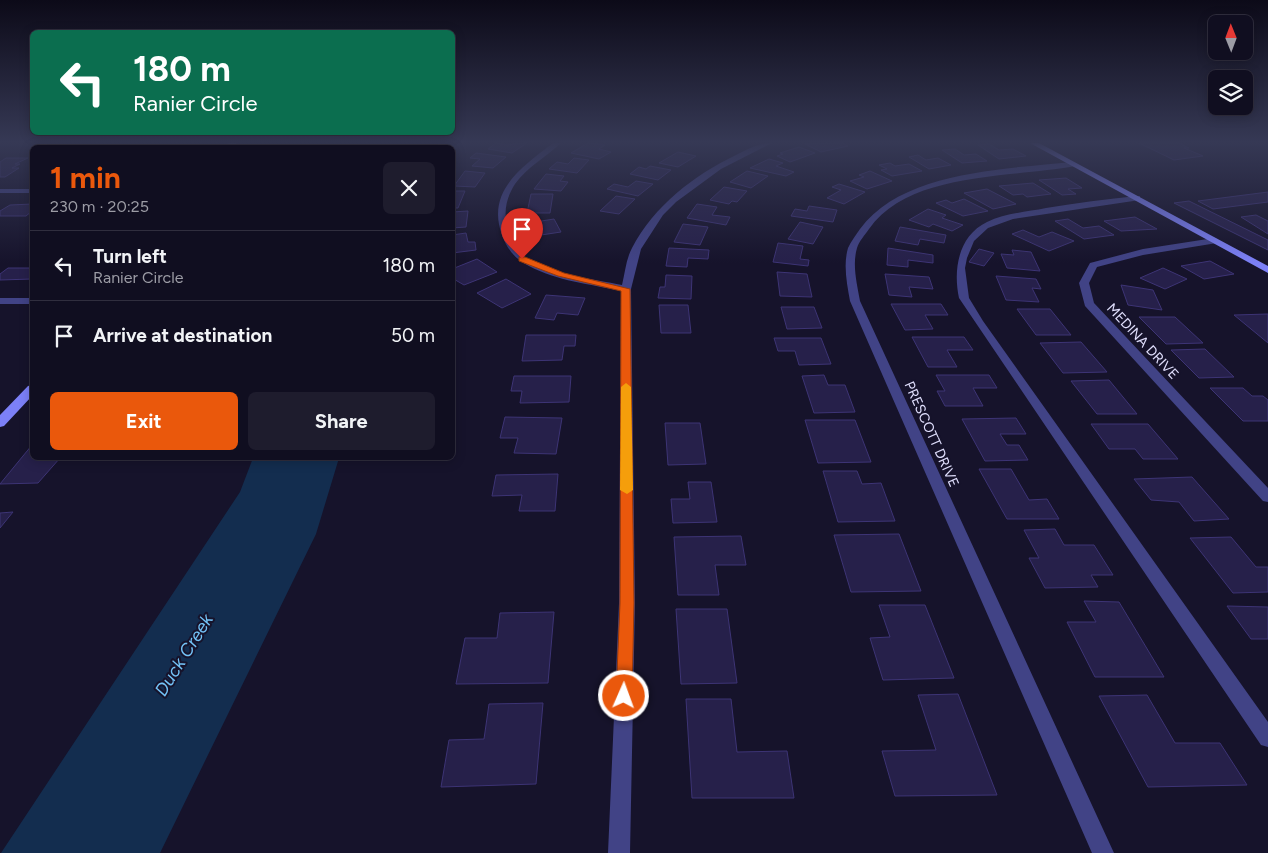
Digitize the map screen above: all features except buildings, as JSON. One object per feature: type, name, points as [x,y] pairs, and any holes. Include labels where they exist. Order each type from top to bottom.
[{"type":"street","points":[[511,183],[501,213],[505,232],[514,251],[522,259],[561,275],[626,289]]},
{"type":"street","points":[[618,853],[627,603],[626,289],[635,250],[665,208],[682,191],[694,183]]},
{"type":"street","name":"PRESCOTT DRIVE","points":[[943,183],[897,200],[874,216],[852,249],[851,278],[855,300],[1104,853]]},
{"type":"street","points":[[1107,183],[1268,270]]},
{"type":"street","points":[[0,191],[30,191]]},
{"type":"street","points":[[1136,198],[1033,213],[1008,218],[985,226],[970,242],[961,259],[959,278],[965,300],[978,321],[1268,738]]},
{"type":"street","name":"MEDINA DRIVE","points":[[1214,241],[1143,252],[1093,265],[1084,282],[1089,304],[1268,497]]},
{"type":"street","points":[[0,301],[30,301]]},
{"type":"street","points":[[0,423],[30,391]]},
{"type":"water","name":"Duck Creek","points":[[252,460],[338,460],[316,534],[160,853],[1,853],[240,492]]},
{"type":"slow traffic","points":[[626,387],[627,490]]},
{"type":"route","points":[[522,259],[561,275],[626,289],[627,603],[624,696]]}]
